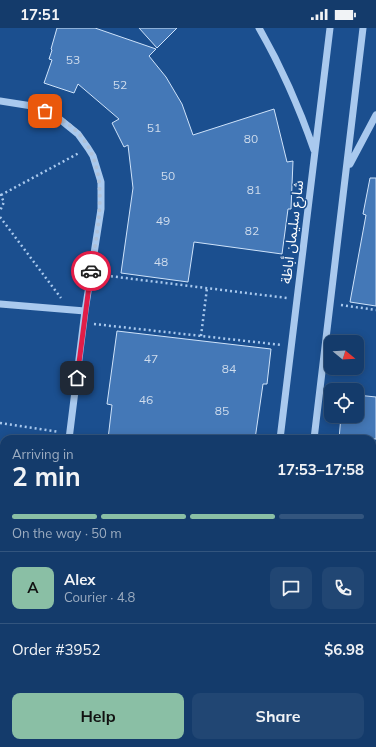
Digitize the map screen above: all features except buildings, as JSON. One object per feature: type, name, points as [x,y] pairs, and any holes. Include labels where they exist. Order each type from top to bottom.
[{"type":"street","points":[[260,28],[281,66],[300,109],[315,153]]},
{"type":"street","name":"شارع سليمان أباظة","points":[[281,435],[330,28]]},
{"type":"street","points":[[315,435],[363,28]]},
{"type":"street","points":[[0,101],[32,106],[57,117],[78,134],[93,156],[100,182],[101,209],[85,311],[70,435]]},
{"type":"street","points":[[347,169],[376,115]]},
{"type":"street","points":[[0,304],[85,311]]},
{"type":"path","points":[[0,211],[4,202],[1,194],[88,148]]},
{"type":"path","points":[[0,217],[69,310]]},
{"type":"path","points":[[91,274],[297,299]]},
{"type":"path","points":[[201,336],[207,288]]},
{"type":"path","points":[[331,304],[376,310]]},
{"type":"path","points":[[84,322],[292,346]]},
{"type":"path","points":[[0,423],[60,435]]},
{"type":"way so far","points":[[45,111],[57,117],[78,134],[93,156],[100,182],[101,209],[91,271]]},
{"type":"route","points":[[77,378],[91,271]]}]
